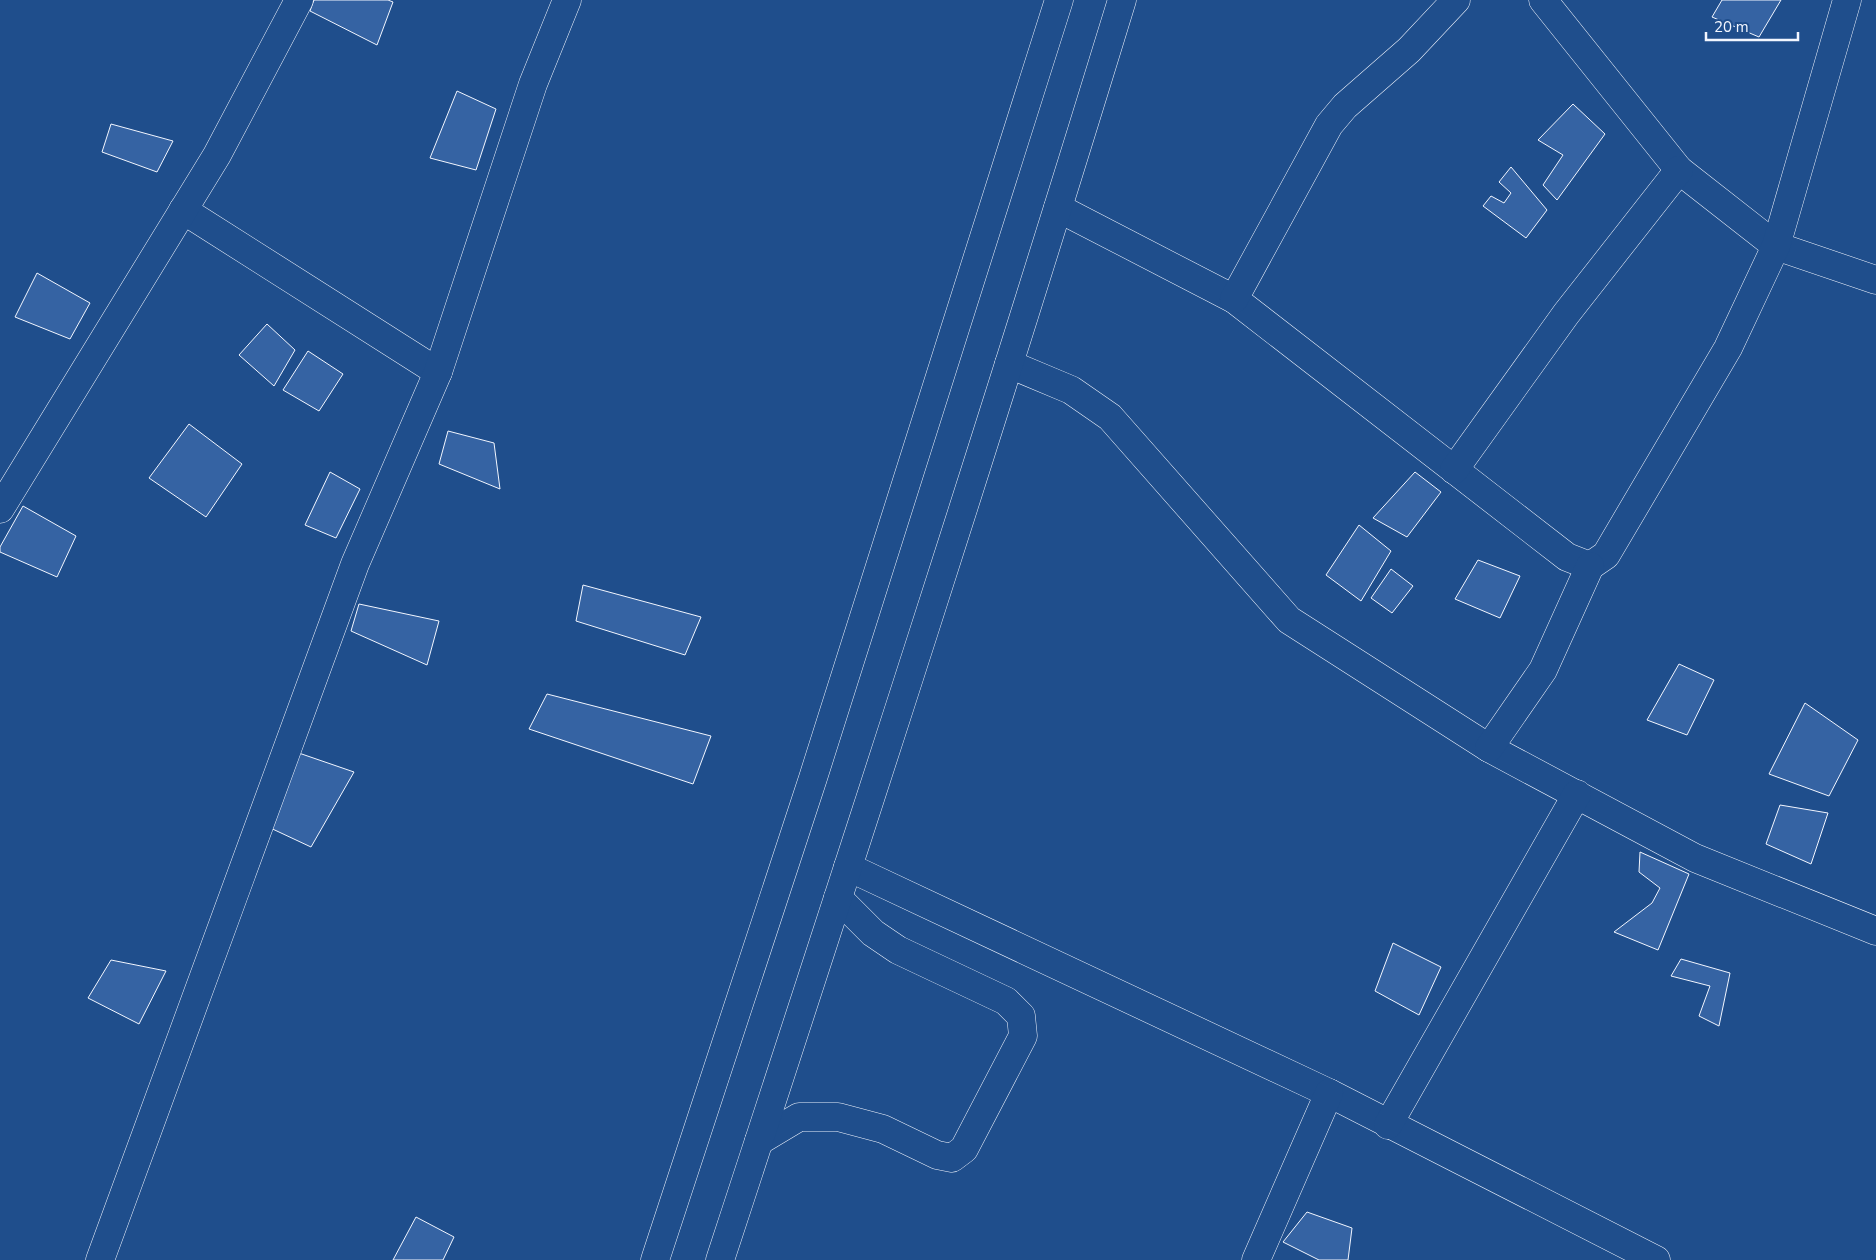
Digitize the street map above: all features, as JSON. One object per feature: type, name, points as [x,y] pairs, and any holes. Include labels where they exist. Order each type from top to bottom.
[{"type":"street","points":[[0,509],[217,155],[299,0]]},
{"type":"street","points":[[100,1260],[355,564],[438,372],[533,84],[567,0]]},
{"type":"street","points":[[655,1260],[813,778],[1059,0]]},
{"type":"street","points":[[720,1260],[838,898],[1058,208],[1122,0]]},
{"type":"street","points":[[1234,299],[1329,125],[1345,106],[1409,50],[1456,0]]},
{"type":"street","points":[[1543,0],[1679,170],[1776,246],[1876,280]]},
{"type":"street","points":[[1488,748],[1543,670],[1590,566],[1606,555],[1728,348],[1776,246],[1847,0]]},
{"type":"street","points":[[1454,470],[1566,314],[1679,170]]},
{"type":"street","points":[[1058,208],[1234,299],[1567,557],[1590,566]]},
{"type":"street","points":[[183,210],[438,372]]},
{"type":"street","points":[[1008,364],[1071,390],[1110,417],[1289,620],[1488,748],[1695,858],[1876,931]]},
{"type":"street","points":[[1388,1124],[1577,794]]},
{"type":"street","points":[[848,866],[1328,1093],[1656,1260]]},
{"type":"street","points":[[759,1141],[799,1117],[838,1117],[883,1129],[937,1155],[952,1158],[964,1149],[1023,1036],[1021,1016],[1006,1001],[898,950],[872,933],[838,898]]},
{"type":"street","points":[[1256,1260],[1328,1093]]},
{"type":"building","points":[[314,0],[388,0],[393,2],[377,45],[310,11]]},
{"type":"building","points":[[1722,0],[1781,0],[1759,37],[1712,17]]},
{"type":"building","points":[[457,91],[496,109],[476,170],[430,158]]},
{"type":"building","points":[[1573,104],[1605,134],[1557,200],[1543,185],[1563,155],[1538,140]]},
{"type":"building","points":[[111,124],[173,141],[157,172],[102,152]]},
{"type":"building","points":[[1511,167],[1547,210],[1526,238],[1483,206],[1491,196],[1504,203],[1511,193],[1499,182]]},
{"type":"building","points":[[37,273],[90,303],[70,339],[15,317]]},
{"type":"building","points":[[267,324],[295,350],[274,386],[239,355]]},
{"type":"building","points":[[308,351],[343,374],[319,411],[283,390]]},
{"type":"building","points":[[189,424],[242,464],[206,517],[149,478]]},
{"type":"building","points":[[448,431],[494,443],[500,489],[439,464]]},
{"type":"building","points":[[330,472],[360,489],[336,538],[305,525]]},
{"type":"building","points":[[1415,472],[1441,492],[1407,537],[1373,518]]},
{"type":"building","points":[[23,506],[76,536],[57,577],[0,552],[0,547]]},
{"type":"building","points":[[1359,525],[1391,551],[1361,601],[1326,575]]},
{"type":"building","points":[[1478,560],[1520,576],[1500,618],[1455,599]]},
{"type":"building","points":[[1391,569],[1413,586],[1392,613],[1371,598]]},
{"type":"building","points":[[583,585],[701,617],[685,655],[576,621]]},
{"type":"building","points":[[359,604],[439,621],[427,665],[351,631]]},
{"type":"building","points":[[1679,664],[1714,680],[1687,735],[1647,720]]},
{"type":"building","points":[[547,694],[711,736],[693,784],[529,729]]},
{"type":"building","points":[[1805,703],[1858,740],[1829,796],[1769,774]]},
{"type":"building","points":[[293,751],[354,772],[311,847],[264,825]]},
{"type":"building","points":[[1780,805],[1828,813],[1811,864],[1766,844]]},
{"type":"building","points":[[1640,852],[1689,874],[1658,950],[1614,932],[1652,903],[1660,888],[1639,872]]},
{"type":"building","points":[[1393,943],[1441,967],[1419,1015],[1375,991]]},
{"type":"building","points":[[1681,959],[1730,973],[1719,1026],[1699,1016],[1710,986],[1671,976]]},
{"type":"building","points":[[111,960],[166,971],[139,1024],[88,998]]},
{"type":"building","points":[[1307,1212],[1352,1228],[1348,1260],[1319,1260],[1283,1242]]},
{"type":"building","points":[[416,1217],[454,1237],[443,1260],[393,1260]]}]
